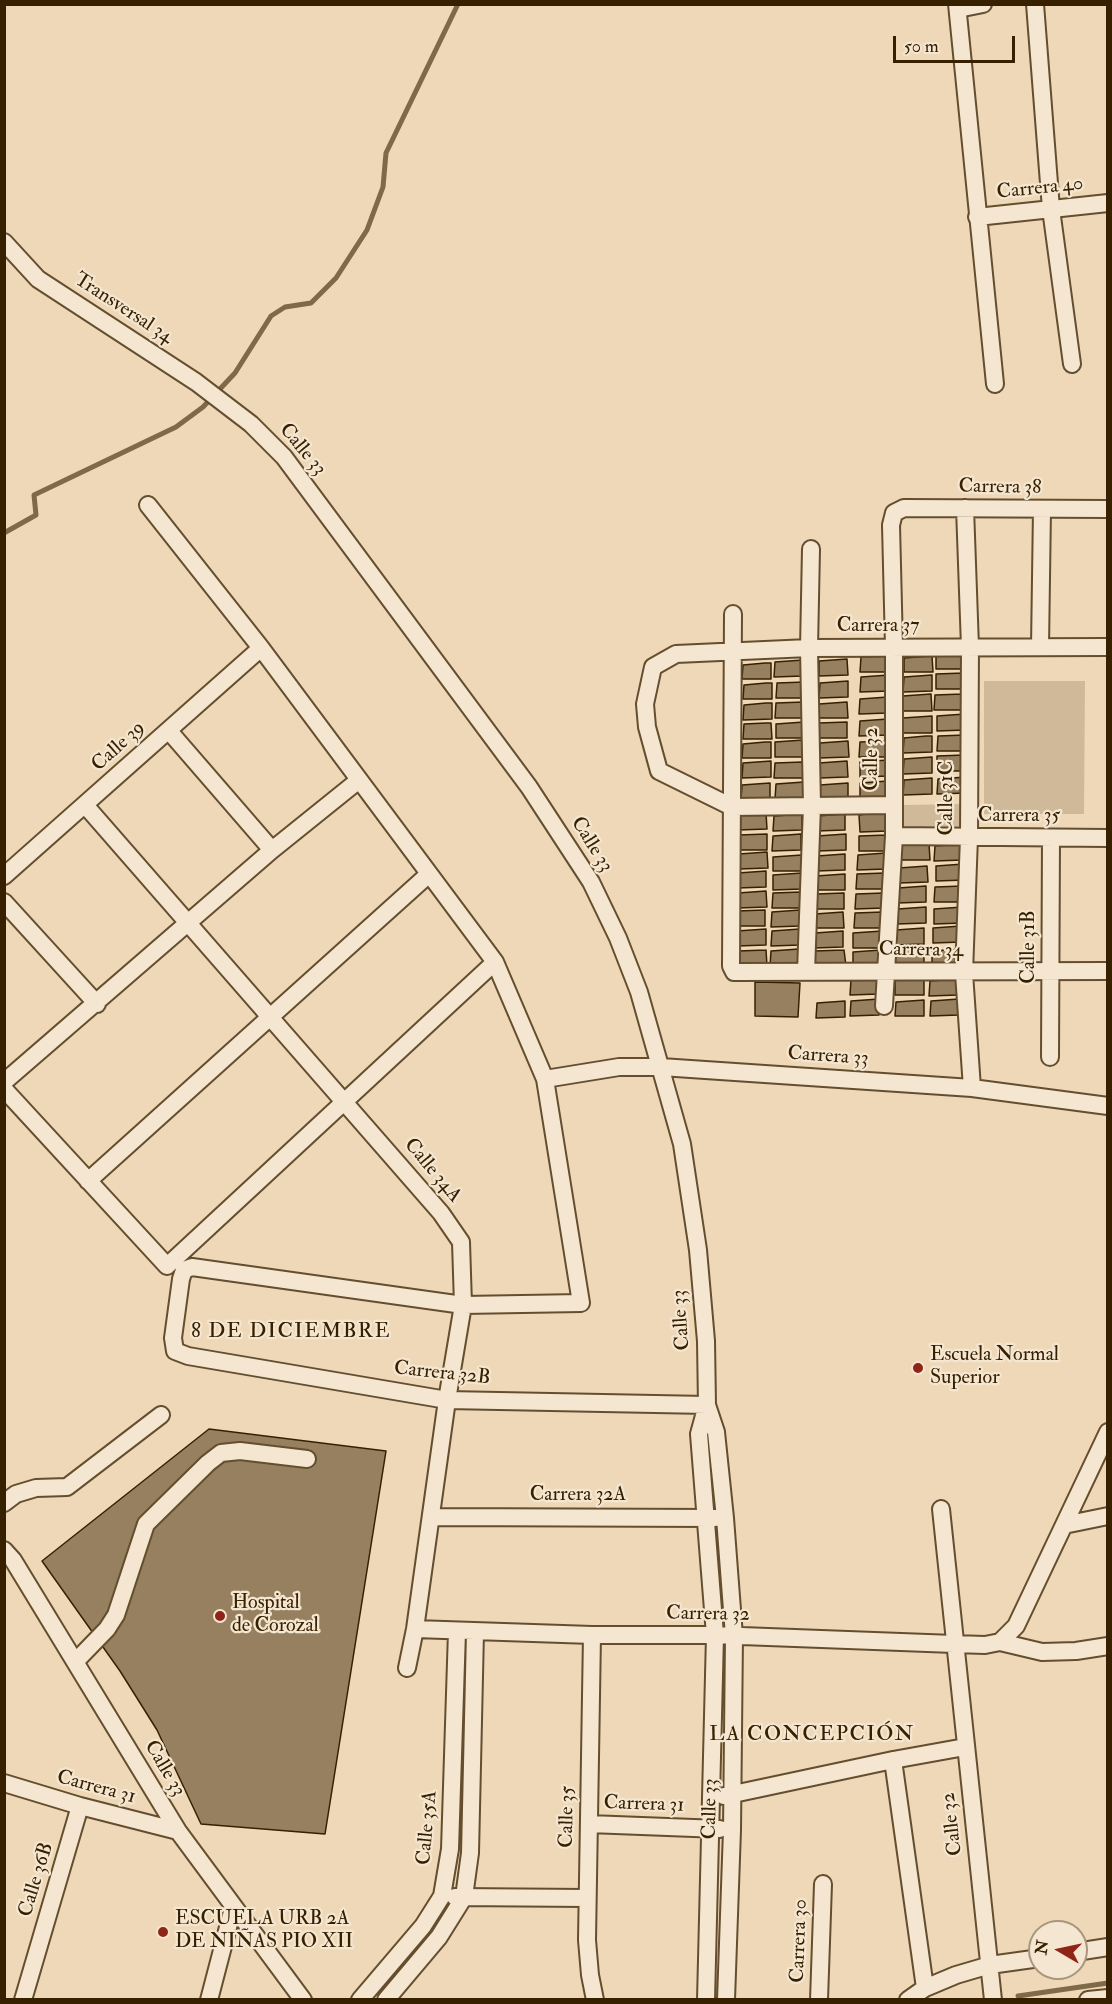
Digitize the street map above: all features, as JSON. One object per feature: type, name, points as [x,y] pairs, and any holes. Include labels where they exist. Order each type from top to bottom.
[{"type":"street","points":[[983,4],[958,7],[995,384]]},
{"type":"street","points":[[1035,4],[1051,209],[1072,364]]},
{"type":"street","name":"Carrera 40","points":[[977,217],[1107,203]]},
{"type":"street","name":"Transversal 34","points":[[4,242],[38,279],[196,382],[225,405]]},
{"type":"street","name":"Calle 33","points":[[225,405],[251,424],[284,456],[529,787],[591,882],[639,992],[682,1144],[698,1250],[707,1405],[716,1432],[725,1518],[734,1636],[732,1830],[726,2000]]},
{"type":"street","points":[[148,505],[261,648],[495,962],[545,1079],[581,1303],[463,1305]]},
{"type":"street","name":"Carrera 38","points":[[894,513],[904,508],[1107,509]]},
{"type":"street","name":"Calle 31C","points":[[965,508],[970,647],[969,837],[964,973],[972,1088]]},
{"type":"street","points":[[1040,647],[1042,509]]},
{"type":"street","name":"Calle 32","points":[[884,1006],[894,836],[894,647],[891,525],[894,513]]},
{"type":"street","points":[[806,972],[812,806],[809,648],[811,549]]},
{"type":"street","points":[[733,614],[732,807],[894,805]]},
{"type":"street","name":"Calle 39","points":[[4,876],[261,648]]},
{"type":"street","name":"Carrera 37","points":[[732,807],[659,771],[647,727],[645,704],[653,667],[676,654],[809,648],[1107,648]]},
{"type":"street","points":[[169,731],[272,850]]},
{"type":"street","points":[[4,1082],[97,1004],[272,850],[359,780]]},
{"type":"street","name":"Calle 34A","points":[[85,805],[441,1213],[461,1242],[463,1305],[447,1400],[415,1629],[407,1668]]},
{"type":"street","name":"Carrera 34","points":[[732,807],[731,966],[734,972],[1107,971]]},
{"type":"street","name":"Carrera 35","points":[[894,836],[1107,838]]},
{"type":"street","name":"Calle 31B","points":[[1050,1057],[1052,838]]},
{"type":"street","points":[[88,1181],[429,874]]},
{"type":"street","points":[[4,902],[97,1004]]},
{"type":"street","points":[[4,1089],[166,1266],[495,962]]},
{"type":"street","name":"Carrera 33","points":[[545,1079],[619,1067],[661,1067],[972,1088],[1107,1106]]},
{"type":"street","name":"Carrera 32B","points":[[463,1305],[192,1268],[184,1270],[173,1338],[175,1351],[188,1356],[447,1400],[707,1405]]},
{"type":"street","name":"Calle 33","points":[[706,2000],[715,1635],[699,1434],[707,1405]]},
{"type":"street","points":[[4,1503],[16,1494],[36,1488],[67,1487],[160,1415]]},
{"type":"street","points":[[1000,1642],[1016,1626],[1107,1432]]},
{"type":"street","points":[[75,1662],[107,1629],[116,1615],[146,1524],[208,1463],[221,1453],[240,1451],[307,1460]]},
{"type":"street","name":"Calle 32","points":[[941,1509],[993,2000]]},
{"type":"street","points":[[1064,1525],[1107,1516]]},
{"type":"street","name":"Carrera 32A","points":[[430,1517],[725,1518]]},
{"type":"street","name":"Calle 33","points":[[7,1560],[75,1662],[178,1831],[303,2000]]},
{"type":"street","name":"Carrera 32","points":[[415,1629],[592,1635],[715,1635],[985,1645],[1000,1642],[1042,1652],[1076,1651],[1107,1646]]},
{"type":"street","name":"Calle 35A","points":[[360,2000],[423,1926],[442,1896],[450,1849],[457,1631]]},
{"type":"street","name":"Calle 35A","points":[[386,2000],[439,1936],[464,1897],[470,1853],[475,1632]]},
{"type":"street","name":"Calle 35","points":[[592,1635],[587,1940],[595,2000]]},
{"type":"street","name":"Carrera 31","points":[[711,1797],[732,1796],[893,1760],[965,1747]]},
{"type":"street","points":[[893,1760],[925,1988]]},
{"type":"street","name":"Carrera 31","points":[[4,1783],[80,1806],[178,1831]]},
{"type":"street","name":"Calle 36B","points":[[22,2000],[80,1806]]},
{"type":"street","name":"Carrera 31","points":[[589,1824],[732,1830]]},
{"type":"street","name":"Carrera 30","points":[[819,2000],[823,1884]]},
{"type":"street","points":[[442,1896],[587,1898]]},
{"type":"street","points":[[209,2000],[233,1908]]},
{"type":"street","points":[[1088,1950],[1107,1947]]},
{"type":"street","points":[[908,2000],[925,1988],[956,1975],[990,1965],[1028,1960]]},
{"type":"street","points":[[1088,2000],[1107,1998]]},
{"type":"shaded area","points":[[984,681],[1085,681],[1084,814],[984,814]]},
{"type":"shaded area","points":[[963,804],[964,830],[903,830],[904,805]]},
{"type":"building","points":[[965,653],[965,669],[936,669],[936,655]]},
{"type":"building","points":[[889,656],[889,672],[860,672],[861,657]]},
{"type":"building","points":[[932,656],[933,672],[904,672],[904,658]]},
{"type":"building","points":[[847,659],[848,675],[819,676],[819,661]]},
{"type":"building","points":[[803,660],[803,676],[774,677],[775,662]]},
{"type":"building","points":[[771,663],[771,679],[742,679],[743,665]]},
{"type":"building","points":[[964,673],[965,689],[936,689],[936,674]]},
{"type":"building","points":[[889,675],[889,691],[860,692],[861,677]]},
{"type":"building","points":[[932,675],[932,691],[903,692],[904,677]]},
{"type":"building","points":[[848,681],[848,697],[819,698],[820,683]]},
{"type":"building","points":[[805,682],[805,698],[776,698],[777,683]]},
{"type":"building","points":[[772,683],[772,699],[743,699],[744,685]]},
{"type":"building","points":[[931,694],[932,711],[903,711],[903,696]]},
{"type":"building","points":[[963,694],[964,710],[934,710],[935,695]]},
{"type":"building","points":[[888,697],[888,713],[859,714],[860,699]]},
{"type":"building","points":[[804,702],[804,718],[775,718],[776,703]]},
{"type":"building","points":[[847,702],[848,718],[819,718],[819,704]]},
{"type":"building","points":[[772,703],[772,719],[743,720],[744,705]]},
{"type":"building","points":[[965,714],[966,730],[937,731],[937,716]]},
{"type":"building","points":[[932,716],[932,733],[903,733],[903,718]]},
{"type":"building","points":[[888,719],[888,735],[859,736],[860,721]]},
{"type":"building","points":[[804,722],[805,738],[776,738],[776,724]]},
{"type":"building","points":[[847,722],[847,738],[818,738],[819,723]]},
{"type":"building","points":[[771,723],[772,739],[743,739],[744,724]]},
{"type":"building","points":[[966,735],[966,751],[937,751],[938,736]]},
{"type":"building","points":[[932,736],[932,752],[903,753],[904,738]]},
{"type":"building","points":[[803,740],[804,757],[775,757],[775,742]]},
{"type":"building","points":[[848,741],[849,757],[819,758],[820,743]]},
{"type":"building","points":[[888,741],[888,757],[859,757],[860,742]]},
{"type":"building","points":[[771,742],[771,758],[742,758],[743,744]]},
{"type":"building","points":[[965,755],[966,771],[937,771],[937,756]]},
{"type":"building","points":[[932,757],[932,773],[903,774],[904,759]]},
{"type":"building","points":[[888,760],[889,776],[860,777],[860,762]]},
{"type":"building","points":[[771,761],[771,777],[742,778],[743,763]]},
{"type":"building","points":[[847,761],[848,777],[819,778],[819,763]]},
{"type":"building","points":[[803,762],[803,778],[774,778],[775,763]]},
{"type":"building","points":[[966,777],[966,793],[937,794],[938,779]]},
{"type":"building","points":[[932,778],[932,794],[903,795],[904,780]]},
{"type":"building","points":[[888,781],[889,797],[860,797],[860,783]]},
{"type":"building","points":[[804,782],[804,798],[775,799],[776,784]]},
{"type":"building","points":[[770,783],[770,799],[741,800],[742,785]]},
{"type":"building","points":[[848,783],[848,799],[819,799],[820,785]]},
{"type":"building","points":[[887,811],[888,831],[860,832],[859,815]]},
{"type":"building","points":[[766,813],[767,829],[738,830],[738,815]]},
{"type":"building","points":[[802,814],[802,830],[773,831],[774,816]]},
{"type":"building","points":[[845,814],[845,830],[816,831],[817,816]]},
{"type":"building","points":[[767,834],[767,850],[738,850],[739,835]]},
{"type":"building","points":[[801,834],[801,850],[772,851],[773,836]]},
{"type":"building","points":[[846,834],[846,850],[817,851],[817,836]]},
{"type":"building","points":[[887,835],[888,851],[859,851],[859,836]]},
{"type":"building","points":[[929,844],[930,860],[901,860],[901,845]]},
{"type":"building","points":[[963,844],[963,860],[934,861],[935,846]]},
{"type":"building","points":[[767,852],[768,868],[739,869],[739,854]]},
{"type":"building","points":[[886,853],[886,869],[857,870],[858,855]]},
{"type":"building","points":[[845,854],[845,870],[816,871],[817,856]]},
{"type":"building","points":[[802,855],[802,871],[773,871],[773,857]]},
{"type":"building","points":[[964,864],[965,880],[936,881],[936,866]]},
{"type":"building","points":[[927,866],[928,882],[899,883],[899,868]]},
{"type":"building","points":[[766,871],[766,887],[737,888],[738,873]]},
{"type":"building","points":[[802,873],[802,889],[773,890],[773,875]]},
{"type":"building","points":[[885,873],[885,889],[856,889],[857,874]]},
{"type":"building","points":[[845,874],[845,890],[816,890],[816,876]]},
{"type":"building","points":[[926,886],[926,902],[897,903],[898,888]]},
{"type":"building","points":[[963,886],[963,902],[934,902],[935,887]]},
{"type":"building","points":[[766,891],[767,907],[738,908],[738,893]]},
{"type":"building","points":[[801,892],[801,908],[772,908],[773,893]]},
{"type":"building","points":[[844,893],[844,909],[815,909],[816,894]]},
{"type":"building","points":[[884,893],[884,908],[855,909],[856,894]]},
{"type":"building","points":[[926,907],[926,923],[897,924],[898,909]]},
{"type":"building","points":[[963,907],[963,923],[934,924],[934,909]]},
{"type":"building","points":[[765,910],[765,926],[736,926],[737,911]]},
{"type":"building","points":[[800,910],[800,926],[771,927],[772,912]]},
{"type":"building","points":[[843,912],[844,928],[815,928],[815,914]]},
{"type":"building","points":[[883,912],[883,928],[854,928],[855,913]]},
{"type":"building","points":[[961,926],[962,942],[933,943],[933,928]]},
{"type":"building","points":[[924,928],[924,944],[895,945],[896,930]]},
{"type":"building","points":[[766,929],[766,945],[737,946],[737,931]]},
{"type":"building","points":[[800,929],[800,945],[771,946],[772,931]]},
{"type":"building","points":[[843,931],[843,947],[814,948],[815,933]]},
{"type":"building","points":[[882,931],[882,948],[853,948],[853,933]]},
{"type":"building","points":[[799,949],[799,965],[770,966],[771,951]]},
{"type":"building","points":[[924,949],[924,965],[895,965],[896,951]]},
{"type":"building","points":[[960,949],[961,965],[932,965],[932,951]]},
{"type":"building","points":[[766,950],[767,966],[738,966],[738,951]]},
{"type":"building","points":[[844,950],[846,966],[814,968],[814,951]]},
{"type":"building","points":[[881,950],[882,966],[853,967],[853,952]]},
{"type":"building","points":[[879,978],[879,994],[850,995],[851,980]]},
{"type":"building","points":[[924,979],[924,995],[895,995],[895,980]]},
{"type":"building","points":[[958,979],[958,995],[929,996],[930,981]]},
{"type":"building","points":[[755,982],[800,983],[798,1017],[755,1016]]},
{"type":"building","points":[[879,999],[879,1015],[850,1016],[851,1001]]},
{"type":"building","points":[[959,999],[959,1015],[930,1016],[931,1001]]},
{"type":"building","points":[[924,1000],[924,1016],[895,1016],[896,1002]]},
{"type":"building","points":[[845,1001],[845,1017],[816,1018],[817,1003]]},
{"type":"building","name":"Hospital de Corozal","points":[[209,1429],[386,1451],[325,1834],[201,1824],[157,1730],[120,1671],[42,1561]]},
{"type":"waterway","points":[[4,533],[36,515],[34,495],[176,427],[203,407],[235,373],[271,316],[285,307],[311,303],[336,278],[367,230],[383,187],[386,153],[458,4]]},
{"type":"waterway","points":[[1018,1996],[1108,1983]]},
{"type":"place","name":"Escuela Normal Superior","points":[[918,1368]]},
{"type":"place","name":"Hospital de Corozal","points":[[220,1616]]},
{"type":"place","name":"ESCUELA URB 2A DE NIÑAS PIO XII","points":[[163,1932]]},
{"type":"district","name":"8 DE DICIEMBRE","points":[[291,1332]]},
{"type":"district","name":"LA CONCEPCIÓN","points":[[812,1735]]}]
